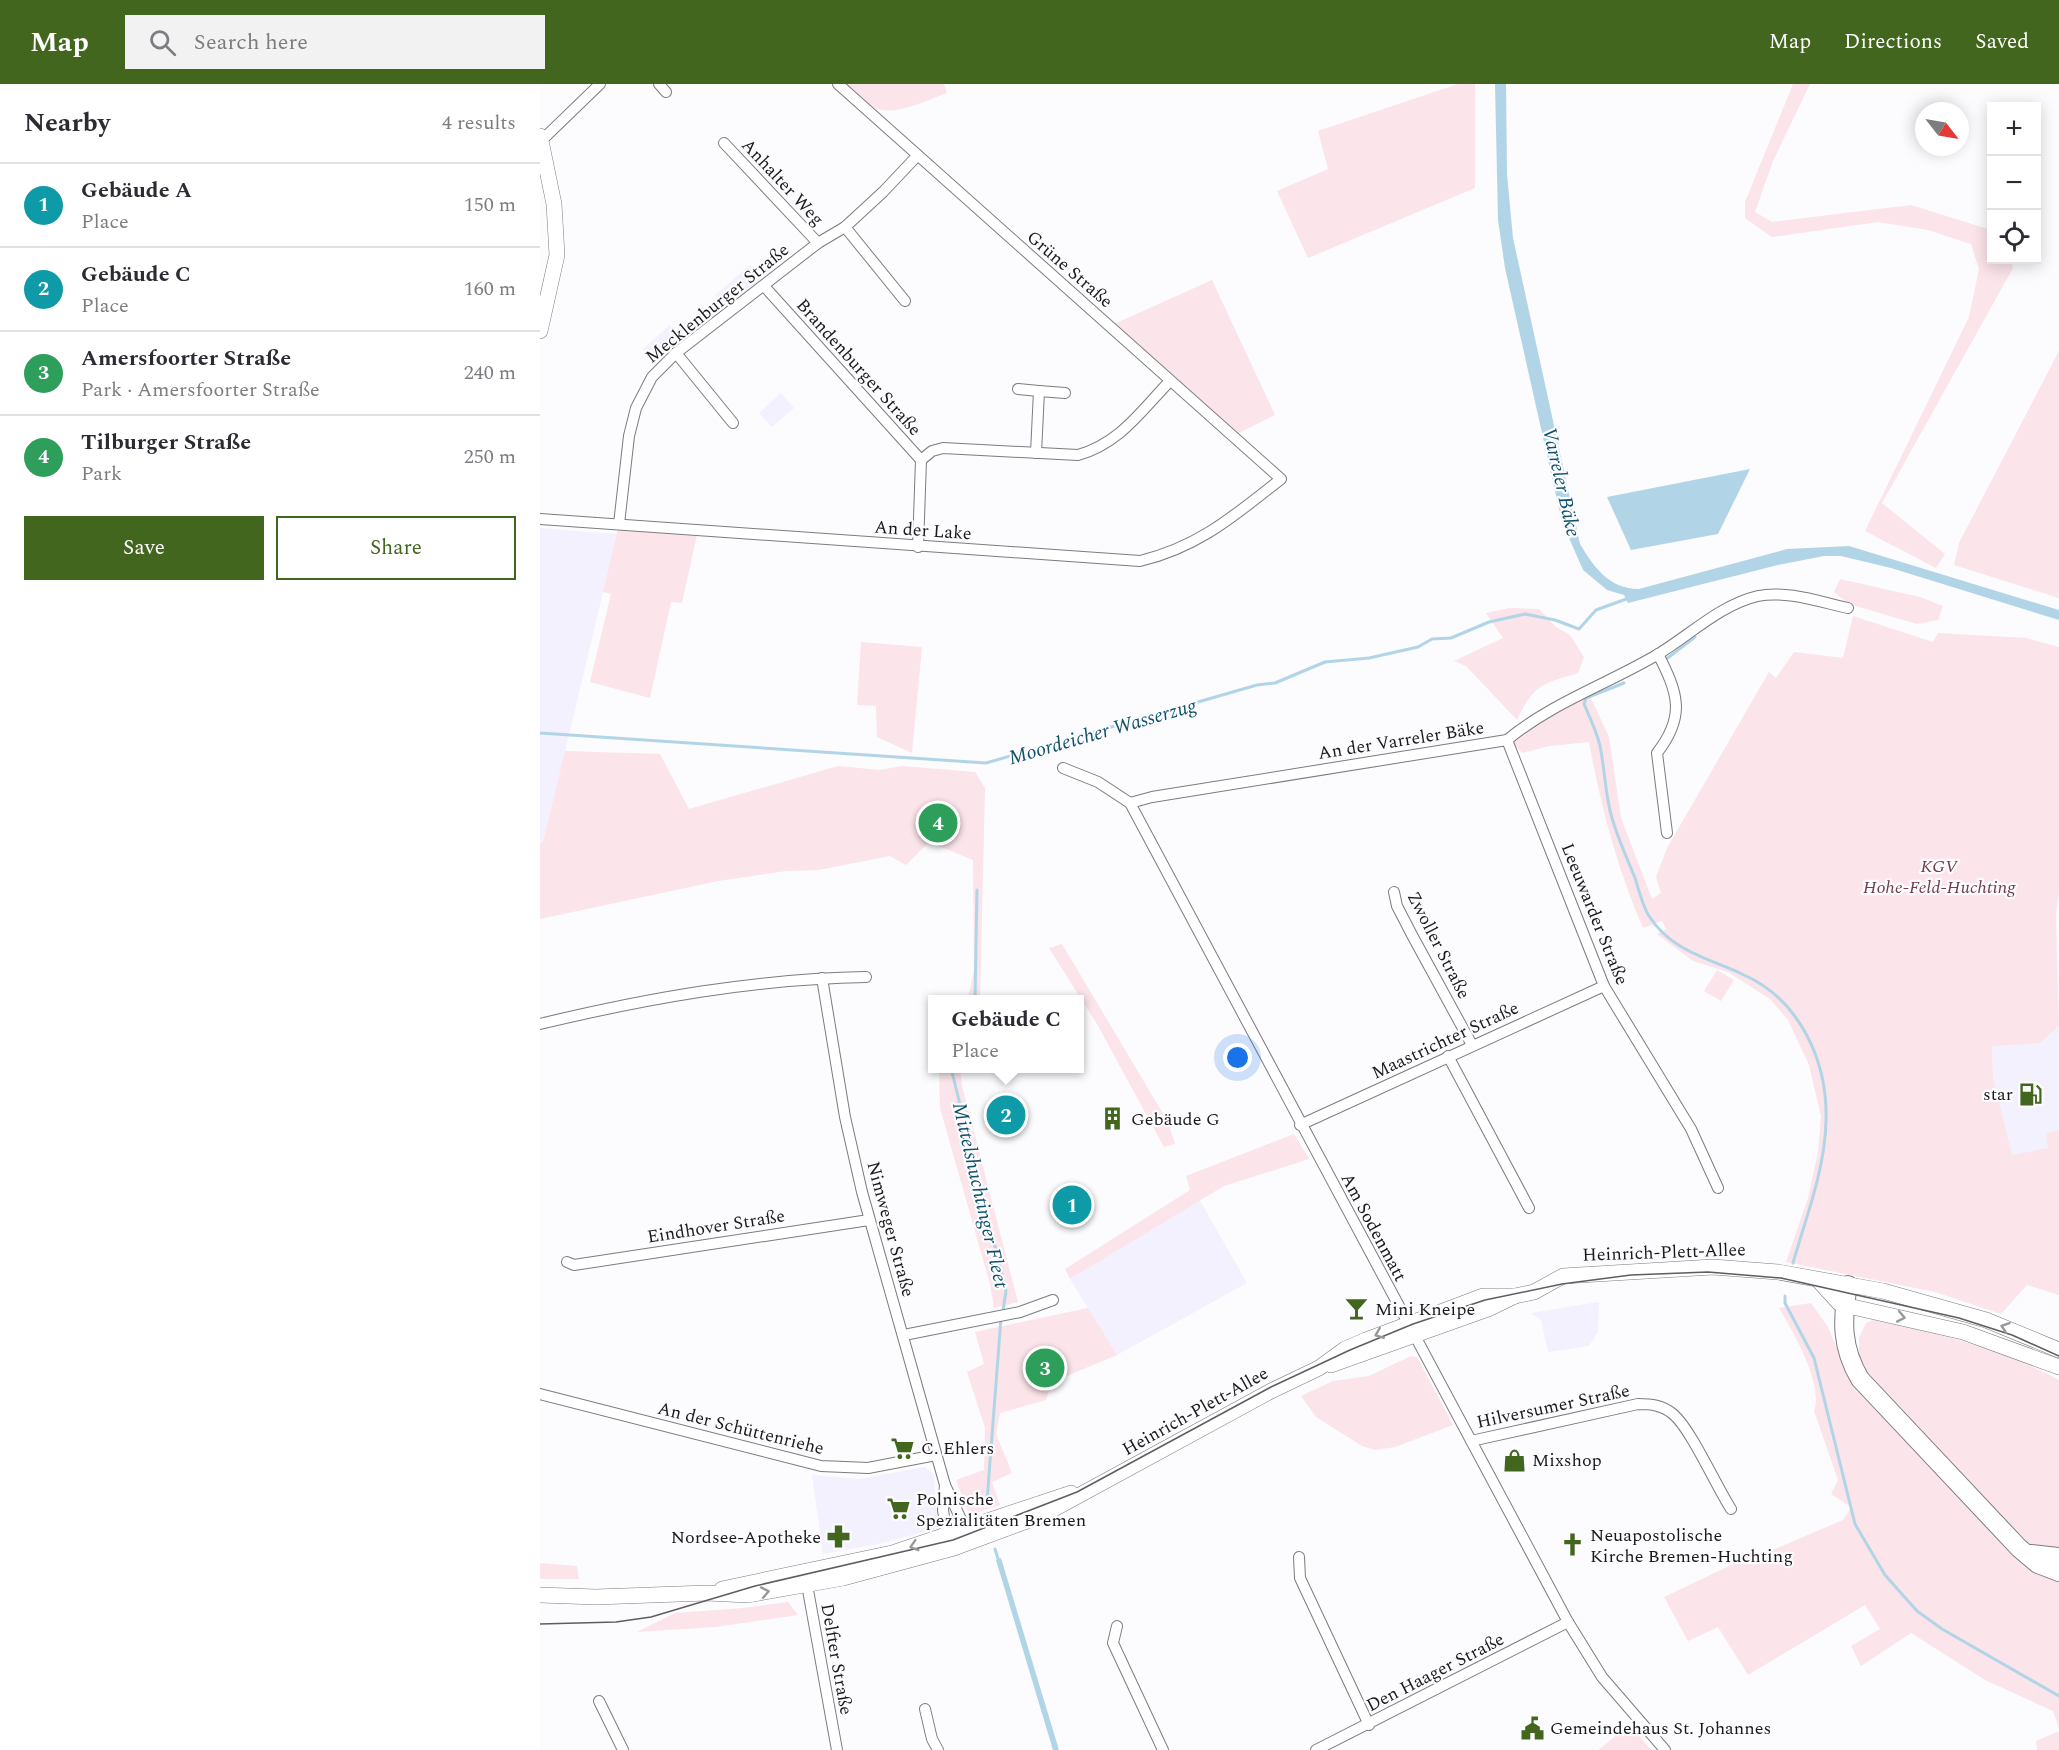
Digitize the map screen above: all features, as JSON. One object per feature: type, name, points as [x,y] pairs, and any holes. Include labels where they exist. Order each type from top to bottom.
[{"type":"highway","points":[[1848,1285],[1844,1305],[1845,1346],[1860,1379],[2023,1552],[2038,1564],[2059,1572]]},
{"type":"highway","points":[[2023,1552],[2046,1558],[2059,1557]]},
{"type":"main road","points":[[540,140],[554,204],[557,255],[540,332]]},
{"type":"main road","name":"Heinrich-Plett-Allee","points":[[805,1579],[874,1570],[959,1546],[1043,1515],[1319,1368],[1355,1358],[1410,1329],[1488,1309],[1515,1296],[1534,1292],[1563,1276],[1670,1268],[1749,1268],[1848,1285],[1955,1310],[2017,1331],[2059,1350]]},
{"type":"main road","points":[[1818,1280],[1839,1303],[1844,1305],[1964,1332],[2059,1367]]},
{"type":"main road","name":"Heinrich-Plett-Allee","points":[[540,1595],[629,1597],[707,1593],[748,1595],[966,1530],[1052,1497],[1089,1489]]},
{"type":"street","points":[[540,140],[600,84]]},
{"type":"street","name":"Grüne Straße","points":[[838,84],[1281,479]]},
{"type":"street","name":"Anhalter Weg","points":[[724,143],[818,243]]},
{"type":"street","name":"Mecklenburger Straße","points":[[619,524],[629,436],[636,408],[652,377],[676,353],[818,243],[845,226],[883,192],[917,156]]},
{"type":"street","points":[[845,226],[905,301]]},
{"type":"street","name":"Brandenburger Straße","points":[[764,286],[921,460],[918,547]]},
{"type":"street","points":[[676,353],[733,423]]},
{"type":"street","points":[[921,460],[932,451],[943,448],[1078,455],[1096,450],[1114,440],[1170,381]]},
{"type":"street","points":[[1018,389],[1065,393]]},
{"type":"street","points":[[1036,453],[1039,391]]},
{"type":"street","name":"An der Lake","points":[[540,519],[1140,561],[1180,549],[1217,529],[1281,479]]},
{"type":"street","name":"An der Varreler Bäke","points":[[1130,804],[1156,796],[1507,740],[1547,710],[1658,654],[1722,612],[1757,596],[1801,598],[1848,608]]},
{"type":"street","points":[[1658,654],[1671,680],[1677,701],[1670,737],[1657,753],[1667,833]]},
{"type":"street","name":"Leeuwarder Straße","points":[[1507,740],[1604,986],[1691,1129],[1718,1188]]},
{"type":"street","name":"Am Sodenmatt","points":[[1063,768],[1098,782],[1130,804],[1568,1622],[1602,1677],[1665,1750]]},
{"type":"street","name":"Zwoller Straße","points":[[1394,892],[1397,906],[1472,1045]]},
{"type":"street","points":[[540,1024],[707,989],[822,978],[866,977]]},
{"type":"street","name":"Nimweger Straße","points":[[822,978],[845,1117],[869,1220],[904,1335],[945,1485],[966,1530]]},
{"type":"street","name":"Maastrichter Straße","points":[[1300,1125],[1604,986]]},
{"type":"street","points":[[1448,1056],[1530,1208]]},
{"type":"street","name":"Eindhover Straße","points":[[567,1262],[574,1265],[869,1220]]},
{"type":"street","points":[[904,1335],[1020,1312],[1053,1300]]},
{"type":"street","name":"An der Schüttenriehe","points":[[540,1394],[821,1466],[868,1468],[936,1455]]},
{"type":"street","name":"Hilversumer Straße","points":[[1471,1441],[1638,1404],[1652,1404],[1671,1413],[1683,1426],[1731,1509]]},
{"type":"street","name":"Nimweger Straße","points":[[945,1485],[943,1510],[947,1536]]},
{"type":"street","points":[[947,1536],[959,1546],[966,1530]]},
{"type":"street","points":[[1299,1557],[1300,1578],[1369,1725]]},
{"type":"street","name":"Delfter Straße","points":[[805,1579],[837,1750]]},
{"type":"street","name":"Den Haager Straße","points":[[1316,1750],[1568,1622]]},
{"type":"street","points":[[1118,1626],[1113,1643],[1163,1750]]},
{"type":"street","points":[[599,1701],[623,1750]]},
{"type":"street","points":[[925,1709],[932,1739],[938,1750]]},
{"type":"shaded area","points":[[750,265],[763,280],[727,308],[715,295]]},
{"type":"shaded area","points":[[713,301],[722,310],[695,334],[687,325]]},
{"type":"shaded area","points":[[670,325],[682,339],[655,362],[643,349]]},
{"type":"shaded area","points":[[781,393],[794,408],[772,427],[759,413]]},
{"type":"shaded area","points":[[540,528],[617,534],[543,843],[540,844]]},
{"type":"shaded area","points":[[2059,1026],[2059,1130],[2046,1133],[2049,1148],[2012,1156],[1993,1077],[1992,1045],[2040,1043]]},
{"type":"shaded area","points":[[1199,1199],[1247,1283],[1117,1355],[1070,1279]]},
{"type":"shaded area","points":[[1599,1302],[1598,1332],[1589,1346],[1548,1352],[1541,1320],[1531,1313]]},
{"type":"shaded area","points":[[924,1467],[934,1475],[937,1525],[935,1529],[878,1544],[823,1554],[812,1475],[859,1479]]},
{"type":"green space","points":[[846,84],[944,84],[947,93],[909,107],[889,110],[871,106]]},
{"type":"green space","points":[[1458,84],[1475,84],[1475,188],[1308,258],[1277,191],[1328,169],[1318,131]]},
{"type":"green space","points":[[1793,84],[1810,84],[1773,161],[1755,212],[1772,222],[1911,205],[1987,229],[1987,264],[2012,264],[2013,268],[1882,503],[1945,554],[1936,568],[1865,531],[1969,317],[1979,269],[1971,244],[1928,230],[1878,222],[1772,237],[1745,218],[1745,202]]},
{"type":"green space","points":[[1212,280],[1275,415],[1237,434],[1114,324]]},
{"type":"green space","points":[[2059,351],[2059,598],[1954,565],[1959,543]]},
{"type":"green space","points":[[619,524],[698,530],[682,603],[671,602],[650,698],[590,682],[611,594],[603,592]]},
{"type":"green space","points":[[1840,579],[1920,597],[1943,606],[1938,620],[1917,624],[1849,604],[1834,592]]},
{"type":"green space","points":[[1510,608],[1539,609],[1556,627],[1570,635],[1584,657],[1578,673],[1547,683],[1534,692],[1517,720],[1466,666],[1454,661],[1503,638],[1486,613]]},
{"type":"green space","name":"KGV Hohe-Feld-Huchting","points":[[1853,616],[1933,642],[1938,633],[2026,638],[2059,647],[2059,892],[2056,915],[2059,1026],[2040,1043],[1992,1046],[1993,1077],[2012,1155],[2048,1148],[2046,1133],[2059,1130],[2059,1295],[2027,1285],[2001,1314],[1935,1292],[1786,1262],[1808,1198],[1818,1152],[1821,1116],[1809,1065],[1788,1020],[1770,999],[1728,972],[1693,961],[1657,934],[1666,929],[1662,921],[1643,928],[1625,883],[1611,837],[1589,742],[1549,746],[1522,753],[1513,743],[1523,732],[1588,692],[1609,737],[1621,818],[1652,899],[1661,893],[1656,877],[1667,848],[1769,672],[1776,678],[1794,652],[1843,658]]},
{"type":"green space","points":[[861,642],[922,647],[912,753],[877,737],[876,706],[857,705]]},
{"type":"green space","points":[[565,751],[660,754],[689,809],[838,766],[880,770],[902,766],[975,772],[985,788],[980,995],[969,995],[974,970],[973,860],[929,842],[906,865],[890,856],[819,870],[786,871],[718,881],[540,919],[540,844],[543,842]]},
{"type":"green space","points":[[1062,944],[1168,1122],[1175,1144],[1164,1147],[1084,1003],[1084,995],[1079,995],[1049,948]]},
{"type":"green space","points":[[1717,970],[1734,980],[1721,1001],[1704,991]]},
{"type":"green space","points":[[939,1073],[960,1073],[1018,1302],[994,1308],[990,1284],[940,1108]]},
{"type":"green space","points":[[1294,1134],[1309,1159],[1224,1186],[1070,1279],[1065,1269],[1190,1190],[1186,1176]]},
{"type":"green space","points":[[1811,1303],[1828,1327],[1849,1378],[1867,1399],[2016,1557],[2059,1580],[2059,1728],[2053,1711],[1985,1680],[1911,1633],[1861,1666],[1851,1646],[1880,1629],[1865,1605],[1748,1675],[1718,1627],[1688,1641],[1664,1597],[1746,1558],[1768,1552],[1843,1520],[1851,1507],[1831,1494],[1838,1480],[1814,1411],[1815,1387],[1806,1358],[1779,1308]]},
{"type":"green space","points":[[1088,1308],[1117,1355],[1052,1382],[1046,1400],[1000,1413],[996,1434],[1012,1473],[992,1482],[1000,1505],[972,1514],[967,1509],[956,1480],[984,1470],[985,1428],[967,1372],[984,1364],[975,1332]]},
{"type":"green space","points":[[1873,1320],[1921,1330],[1991,1350],[2059,1380],[2059,1550],[2035,1547],[2021,1539],[1859,1365],[1859,1338],[1866,1323]]},
{"type":"green space","points":[[1411,1356],[1417,1357],[1453,1425],[1395,1447],[1375,1450],[1362,1446],[1316,1417],[1301,1396],[1333,1381],[1369,1376]]},
{"type":"green space","points":[[540,1563],[577,1566],[579,1579],[540,1579]]},
{"type":"green space","points":[[788,1602],[798,1615],[715,1627],[637,1632],[675,1613]]},
{"type":"green space","points":[[1630,1725],[1651,1750],[1598,1750]]},
{"type":"green space","points":[[2059,1731],[2059,1750],[2037,1750],[2036,1741]]},
{"type":"water","name":"Varreler Bäke","points":[[1495,84],[1506,84],[1507,174],[1513,238],[1580,544],[1604,575],[1619,585],[1639,589],[1787,549],[1849,546],[2059,610],[2059,620],[1891,568],[1841,556],[1824,556],[1778,565],[1628,603],[1624,595],[1607,590],[1583,570],[1562,522],[1505,268],[1498,220]]},
{"type":"water","points":[[1750,469],[1718,534],[1631,550],[1607,497]]},
{"type":"water","points":[[1001,1558],[1059,1750],[1053,1750],[996,1560]]},
{"type":"waterway","name":"Moordeicher Wasserzug","points":[[540,733],[986,763],[1257,685],[1275,683],[1325,662],[1369,658],[1418,647],[1432,639],[1451,638],[1489,622],[1525,614],[1555,620],[1579,629],[1596,610],[1629,598]]},
{"type":"waterway","points":[[1665,660],[1695,637]]},
{"type":"waterway","points":[[1624,683],[1586,698],[1584,704],[1600,746],[1612,818],[1649,916],[1658,928],[1680,946],[1744,975],[1764,986],[1781,1000],[1807,1035],[1816,1055],[1825,1099],[1825,1139],[1814,1193],[1793,1263]]},
{"type":"waterway","name":"Mittelshuchtinger Fleet","points":[[975,995],[977,890]]},
{"type":"waterway","name":"Mittelshuchtinger Fleet","points":[[952,1073],[1006,1291],[1003,1311]]},
{"type":"waterway","points":[[1785,1296],[1785,1303],[1814,1358],[1855,1524],[1885,1575],[1917,1611],[1942,1629],[2059,1696]]},
{"type":"waterway","name":"Mittelshuchtinger Fleet","points":[[987,1501],[1001,1318]]},
{"type":"waterway","name":"Mittelshuchtinger Fleet","points":[[995,1549],[999,1562]]},
{"type":"tram line","points":[[540,1624],[616,1622],[651,1617],[755,1586],[953,1540],[1077,1492],[1271,1387],[1350,1350],[1413,1324],[1485,1300],[1562,1284],[1631,1275],[1708,1272],[1781,1278],[1959,1318],[2012,1335],[2059,1356]]},
{"type":"place","name":"Tilburger Straße","points":[[938,823]]},
{"type":"place","name":"star","points":[[2031,1094]]},
{"type":"place","name":"Gebäude C","points":[[1006,1115]]},
{"type":"place","name":"Gebäude G","points":[[1113,1119]]},
{"type":"place","name":"Gebäude A","points":[[1072,1205]]},
{"type":"place","name":"Mini Kneipe","points":[[1357,1309]]},
{"type":"place","name":"Amersfoorter Straße","points":[[1045,1368]]},
{"type":"place","name":"C. Ehlers","points":[[903,1448]]},
{"type":"place","name":"Mixshop","points":[[1514,1460]]},
{"type":"place","name":"Polnische Spezialitäten Bremen","points":[[898,1509]]},
{"type":"place","name":"Nordsee-Apotheke","points":[[839,1537]]},
{"type":"place","name":"Neuapostolische Kirche Bremen-Huchting","points":[[1572,1545]]},
{"type":"place","name":"Gemeindehaus St. Johannes","points":[[1532,1728]]}]
